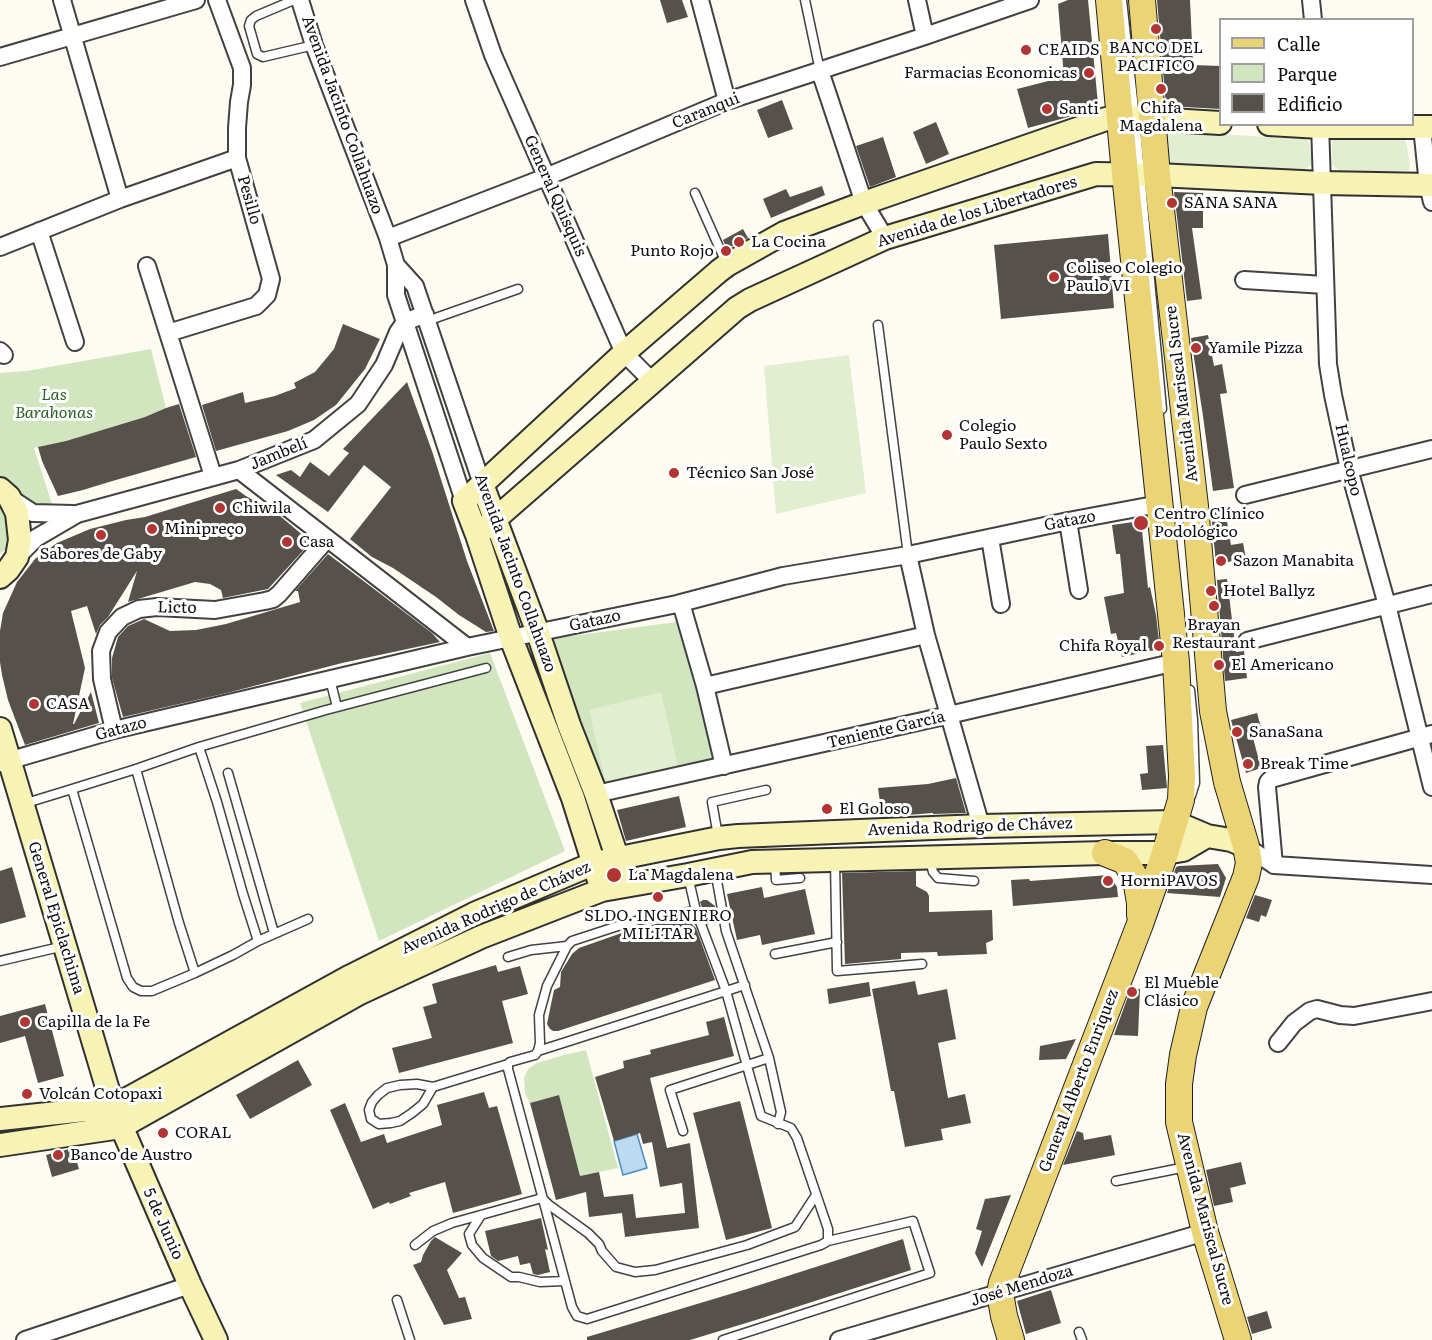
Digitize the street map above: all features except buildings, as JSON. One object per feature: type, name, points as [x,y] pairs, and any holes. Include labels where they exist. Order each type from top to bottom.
[{"type":"main road","name":"Avenida Mariscal Sucre","points":[[1109,0],[1138,119]]},
{"type":"main road","name":"Avenida Mariscal Sucre","points":[[1138,12],[1138,119],[1143,175],[1159,504],[1176,662],[1182,776],[1181,800],[1173,822]]},
{"type":"main road","name":"Avenida Mariscal Sucre","points":[[1143,175],[1196,506],[1213,711],[1227,782],[1229,840],[1248,863],[1246,877],[1194,1007],[1179,1084],[1179,1122],[1202,1233],[1238,1340]]},
{"type":"main road","name":"General Alberto Enriquez","points":[[1011,1340],[1000,1293],[1002,1283],[1140,924],[1165,853],[1173,822]]},
{"type":"main road","points":[[1105,853],[1125,861],[1136,879],[1140,903],[1140,924]]},
{"type":"street","points":[[62,0],[120,199]]},
{"type":"street","points":[[0,57],[196,0]]},
{"type":"street","name":"Pesillo","points":[[168,333],[256,306],[267,295],[271,279],[237,158],[242,68],[217,0]]},
{"type":"street","name":"Avenida Jacinto Collahuazo","points":[[300,0],[314,45],[388,238],[396,265],[396,295],[511,638],[573,798],[602,890]]},
{"type":"street","name":"General Quisquis","points":[[474,0],[493,55],[624,352],[653,382]]},
{"type":"street","points":[[700,0],[727,101]]},
{"type":"street","points":[[917,0],[925,36]]},
{"type":"street","name":"Caranqui","points":[[388,238],[546,177],[727,101],[1030,0]]},
{"type":"street","points":[[1311,0],[1313,18]]},
{"type":"street","points":[[820,71],[864,203],[885,238]]},
{"type":"street","points":[[464,501],[624,352],[727,265],[784,233],[1106,118],[1219,123]]},
{"type":"street","points":[[1320,126],[1427,127],[1431,191]]},
{"type":"street","name":"Hualcopo","points":[[1320,126],[1328,364],[1333,395],[1349,469],[1426,736],[1432,787]]},
{"type":"street","points":[[0,247],[120,199],[237,158]]},
{"type":"street","name":"Avenida de los Libertadores","points":[[477,536],[743,304],[885,238],[1096,174],[1322,183],[1431,191]]},
{"type":"street","points":[[39,231],[75,342]]},
{"type":"street","name":"Avenida Jacinto Collahuazo","points":[[396,265],[416,286],[482,484],[596,794],[626,886]]},
{"type":"street","points":[[147,266],[213,476]]},
{"type":"street","points":[[1244,280],[1325,285]]},
{"type":"street","points":[[405,322],[426,317]]},
{"type":"street","name":"Jambelí","points":[[17,557],[36,538],[77,514],[239,470],[314,440],[358,404],[384,365],[398,332],[405,322]]},
{"type":"street","points":[[1245,495],[1432,449]]},
{"type":"street","points":[[239,470],[467,647]]},
{"type":"street","points":[[0,577],[17,557],[20,540],[16,513],[5,493]]},
{"type":"street","name":"Jambelí","points":[[5,493],[33,513],[77,514]]},
{"type":"street","name":"Gatazo","points":[[4,762],[114,730],[467,647],[681,603],[783,576],[908,555],[1159,504]]},
{"type":"street","points":[[1068,521],[1079,590]]},
{"type":"street","points":[[990,538],[1000,604]]},
{"type":"street","name":"Licto","points":[[114,730],[102,679],[101,651],[108,632],[122,617],[139,609],[158,607],[215,610],[273,599],[327,539]]},
{"type":"street","points":[[908,555],[926,635],[981,826]]},
{"type":"street","points":[[1247,641],[1432,594]]},
{"type":"street","points":[[681,603],[705,686],[724,766]]},
{"type":"street","points":[[705,686],[926,635]]},
{"type":"street","name":"Teniente García","points":[[596,794],[1176,662]]},
{"type":"street","name":"General Epiclachima","points":[[0,729],[4,762],[22,804],[117,1117]]},
{"type":"street","points":[[1274,865],[1266,787],[1271,779],[1426,736]]},
{"type":"street","name":"Avenida Rodrigo de Chávez","points":[[0,1119],[117,1117],[351,976],[474,914],[595,863],[738,836],[981,826],[1173,822],[1229,840]]},
{"type":"street","points":[[1229,840],[1274,865],[1432,875]]},
{"type":"street","name":"Avenida Rodrigo de Chávez","points":[[0,1145],[117,1117],[360,993],[481,937],[602,890],[752,862],[1165,853],[1229,840]]},
{"type":"street","points":[[684,845],[690,874]]},
{"type":"street","points":[[1278,1043],[1294,1023],[1310,1011],[1317,1009],[1354,1016],[1432,1001]]},
{"type":"street","name":"5 de Junio","points":[[117,1117],[216,1340]]},
{"type":"street","name":"José Mendoza","points":[[839,1340],[1202,1233]]},
{"type":"street","points":[[25,1340],[190,1285]]},
{"type":"lane","points":[[294,0],[251,20],[249,26],[257,54],[263,57],[314,45]]},
{"type":"lane","points":[[805,0],[820,71]]},
{"type":"lane","points":[[1122,0],[1138,119]]},
{"type":"lane","points":[[1143,175],[1175,408]]},
{"type":"lane","points":[[1143,175],[1164,423]]},
{"type":"lane","points":[[695,193],[727,265]]},
{"type":"lane","points":[[426,317],[518,289]]},
{"type":"lane","points":[[878,325],[908,555]]},
{"type":"lane","points":[[1196,618],[1209,737]]},
{"type":"lane","points":[[22,804],[200,747],[337,707],[486,668]]},
{"type":"lane","points":[[330,679],[337,707]]},
{"type":"lane","points":[[1173,822],[1188,805],[1196,783],[1189,685]]},
{"type":"lane","points":[[200,747],[258,940]]},
{"type":"lane","points":[[136,769],[195,973]]},
{"type":"lane","points":[[228,773],[274,933]]},
{"type":"lane","points":[[72,789],[128,978],[133,987],[141,991],[152,991],[195,973],[258,940],[308,918]]},
{"type":"lane","points":[[719,838],[712,802],[766,790]]},
{"type":"lane","points":[[930,858],[933,872],[938,878],[974,881]]},
{"type":"lane","points":[[835,860],[837,971],[922,964]]},
{"type":"lane","points":[[775,861],[776,880],[800,878]]},
{"type":"lane","points":[[715,869],[723,915],[735,961],[769,1058],[781,1113],[778,1124]]},
{"type":"lane","points":[[690,874],[696,911],[726,991],[761,1116],[791,1128],[797,1138],[828,1229],[828,1241]]},
{"type":"lane","points":[[433,1087],[423,1104],[400,1121],[379,1124],[371,1119],[369,1110],[372,1102],[387,1088],[417,1084],[433,1087],[535,1055],[540,1043],[538,1015],[547,986],[567,946],[572,941],[643,919],[696,911]]},
{"type":"lane","points":[[699,921],[723,915]]},
{"type":"lane","points":[[1182,1018],[1213,935]]},
{"type":"lane","points":[[776,954],[837,942]]},
{"type":"lane","points":[[0,961],[65,946]]},
{"type":"lane","points":[[508,957],[531,950],[567,946]]},
{"type":"lane","points":[[538,1051],[745,985]]},
{"type":"lane","points":[[683,1131],[670,1090],[769,1058]]},
{"type":"lane","points":[[508,1065],[542,1198],[572,1307],[577,1316],[586,1319],[828,1241],[913,1221],[930,1273],[723,1340]]},
{"type":"lane","points":[[1116,1181],[1187,1166],[1175,1121],[1172,1065]]},
{"type":"lane","points":[[542,1198],[588,1233],[616,1267],[635,1272],[655,1270],[747,1245],[795,1227],[816,1195]]},
{"type":"lane","points":[[415,1245],[433,1231],[452,1222],[542,1198]]},
{"type":"lane","points":[[481,1214],[469,1234],[472,1245],[483,1258],[511,1277],[540,1282],[565,1281]]},
{"type":"lane","points":[[1202,1233],[1231,1340]]},
{"type":"lane","points":[[397,1300],[410,1340]]},
{"type":"green space","points":[[1163,131],[1306,139],[1309,142],[1312,165],[1305,169],[1165,166]]},
{"type":"green space","points":[[1401,137],[1406,142],[1409,171],[1345,172],[1339,171],[1332,164],[1334,138]]},
{"type":"green space","name":"Las Barahonas","points":[[151,349],[166,408],[145,417],[66,441],[34,448],[52,504],[36,507],[0,480],[0,373],[27,371]]},
{"type":"green space","points":[[849,355],[866,493],[776,514],[764,366]]},
{"type":"green space","points":[[0,501],[14,519],[8,547],[0,554]]},
{"type":"green space","points":[[684,621],[718,757],[601,787],[549,639]]},
{"type":"green space","points":[[490,653],[565,851],[379,941],[300,703]]},
{"type":"green space","points":[[661,692],[678,766],[606,784],[589,710]]},
{"type":"green space","points":[[586,1050],[618,1168],[580,1176],[559,1095],[530,1103],[525,1093],[524,1078],[528,1069],[537,1063]]},
{"type":"water","points":[[637,1134],[647,1168],[623,1175],[614,1141]]},
{"type":"place","name":"BANCO DEL PACIFICO","points":[[1156,29]]},
{"type":"place","name":"CEAIDS","points":[[1026,50]]},
{"type":"place","name":"Farmacias Economicas","points":[[1089,73]]},
{"type":"place","name":"Chifa Magdalena","points":[[1161,89]]},
{"type":"place","name":"Santi","points":[[1047,109]]},
{"type":"place","name":"SANA SANA","points":[[1172,203]]},
{"type":"place","name":"La Cocina","points":[[739,242]]},
{"type":"place","name":"Punto Rojo","points":[[726,251]]},
{"type":"place","name":"Coliseo Colegio Paulo VI","points":[[1054,277]]},
{"type":"place","name":"Yamile Pizza","points":[[1196,348]]},
{"type":"place","name":"Colegio Paulo Sexto","points":[[947,435]]},
{"type":"place","name":"Técnico San José","points":[[674,473]]},
{"type":"place","name":"Chiwila","points":[[220,508]]},
{"type":"place","name":"Centro Clínico Podológico","points":[[1141,523]]},
{"type":"place","name":"Minipreço","points":[[152,529]]},
{"type":"place","name":"Sabores de Gaby","points":[[101,535]]},
{"type":"place","name":"Casa","points":[[287,542]]},
{"type":"place","name":"Sazon Manabita","points":[[1221,561]]},
{"type":"place","name":"Hotel Ballyz","points":[[1211,591]]},
{"type":"place","name":"Brayan Restaurant","points":[[1214,606]]},
{"type":"place","name":"Chifa Royal","points":[[1159,646]]},
{"type":"place","name":"El Americano","points":[[1219,665]]},
{"type":"place","name":"CASA","points":[[34,704]]},
{"type":"place","name":"SanaSana","points":[[1237,732]]},
{"type":"place","name":"Break Time","points":[[1248,764]]},
{"type":"place","name":"El Goloso","points":[[827,809]]},
{"type":"place","name":"La Magdalena","points":[[614,875]]},
{"type":"place","name":"HorniPAVOS","points":[[1108,881]]},
{"type":"place","name":"SLDO. INGENIERO MILITAR","points":[[658,897]]},
{"type":"place","name":"El Mueble Clásico","points":[[1132,992]]},
{"type":"place","name":"Capilla de la Fe","points":[[25,1022]]},
{"type":"place","name":"Volcán Cotopaxi","points":[[27,1094]]},
{"type":"place","name":"CORAL","points":[[163,1133]]},
{"type":"place","name":"Banco de Austro","points":[[58,1155]]}]
